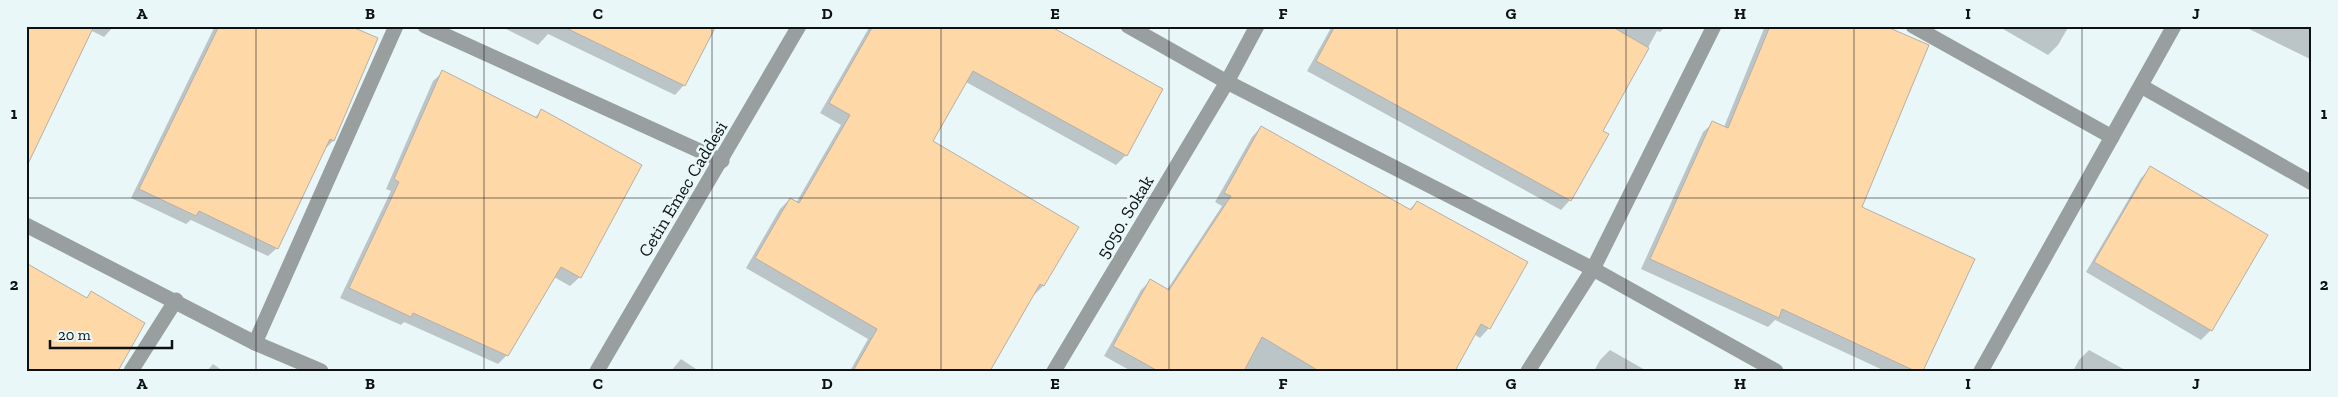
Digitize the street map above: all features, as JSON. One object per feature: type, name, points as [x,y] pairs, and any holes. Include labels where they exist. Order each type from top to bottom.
[{"type":"street","points":[[256,343],[396,26]]},
{"type":"street","points":[[425,26],[722,161]]},
{"type":"street","name":"Cetin Emec Caddesi","points":[[597,371],[722,161],[799,26]]},
{"type":"street","points":[[1128,26],[1227,82],[1593,269],[1776,371]]},
{"type":"street","name":"5050. Sokak","points":[[1054,371],[1227,82],[1258,26]]},
{"type":"street","points":[[1528,371],[1593,269],[1714,26]]},
{"type":"street","points":[[1913,26],[2112,137]]},
{"type":"street","points":[[1981,371],[2174,26]]},
{"type":"street","points":[[2141,86],[2312,183]]},
{"type":"street","points":[[26,225],[176,300],[256,343],[321,371]]},
{"type":"street","points":[[132,371],[176,300]]},
{"type":"building","points":[[26,26],[94,26],[26,168]]},
{"type":"building","points":[[219,26],[350,26],[378,38],[334,141],[330,139],[278,249],[199,211],[196,216],[139,189]]},
{"type":"building","points":[[562,26],[716,26],[685,86]]},
{"type":"building","points":[[873,26],[1050,26],[1163,89],[1127,156],[973,71],[933,141],[1079,227],[1044,286],[1040,284],[990,371],[853,371],[877,329],[755,258],[790,198],[799,203],[850,115],[829,103]]},
{"type":"building","points":[[1335,26],[1611,26],[1649,48],[1603,131],[1609,134],[1571,201],[1316,61]]},
{"type":"building","points":[[1770,26],[1885,26],[1929,45],[1862,207],[1975,259],[1923,371],[1915,371],[1782,309],[1779,318],[1650,259],[1712,121],[1728,128]]},
{"type":"building","points":[[442,70],[537,118],[541,109],[642,165],[581,278],[561,267],[508,356],[413,313],[411,317],[349,288],[399,182],[394,179]]},
{"type":"building","points":[[1261,126],[1411,210],[1417,201],[1528,262],[1490,329],[1481,324],[1455,371],[1319,371],[1262,337],[1244,371],[1158,371],[1113,346],[1150,279],[1169,290],[1231,196],[1224,193]]},
{"type":"building","points":[[2150,166],[2268,235],[2212,331],[2094,262]]},
{"type":"building","points":[[26,263],[87,298],[91,291],[145,323],[118,371],[26,371]]}]
